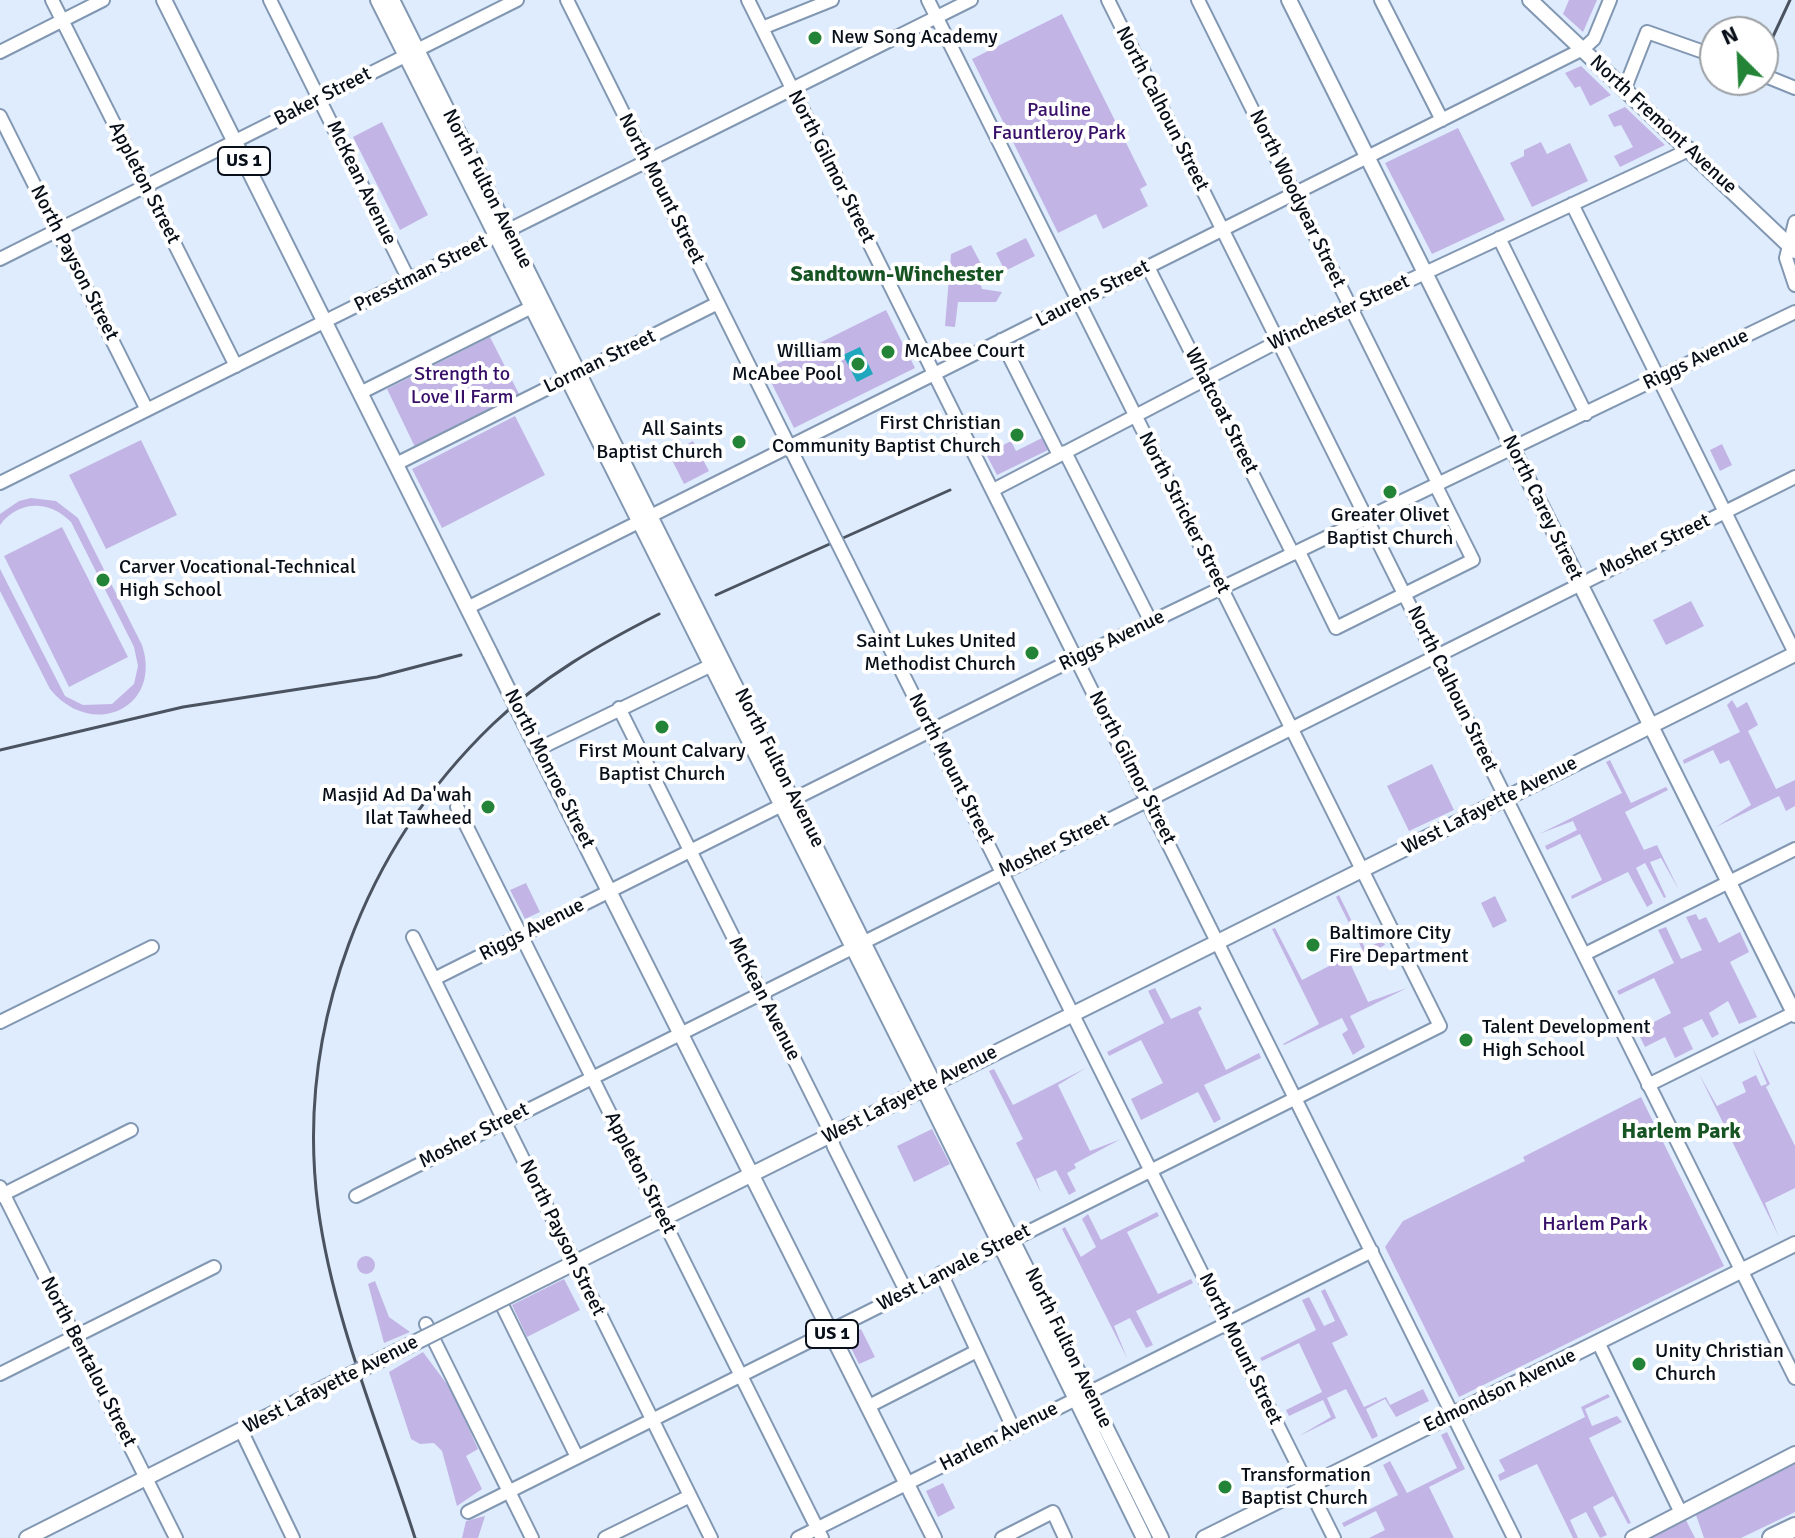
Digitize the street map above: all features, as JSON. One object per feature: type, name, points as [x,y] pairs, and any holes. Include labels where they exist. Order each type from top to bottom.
[{"type":"highway","points":[[1772,1538],[1795,1527]]},
{"type":"main road","name":"North Monroe Street","points":[[164,0],[934,1538]]},
{"type":"main road","name":"North Fulton Avenue","points":[[378,0],[411,53],[1083,1395],[1161,1538]]},
{"type":"main road","name":"North Fulton Avenue","points":[[392,0],[411,53]]},
{"type":"main road","name":"North Carey Street","points":[[1289,0],[1794,1014]]},
{"type":"main road","name":"North Fremont Avenue","points":[[1530,0],[1691,149],[1791,248]]},
{"type":"main road","name":"North Fulton Avenue","points":[[502,233],[532,307],[573,375]]},
{"type":"main road","name":"West Lafayette Avenue","points":[[27,1538],[1795,653]]},
{"type":"main road","name":"Edmondson Avenue","points":[[1204,1538],[1795,1244]]},
{"type":"main road","name":"North Fulton Avenue","points":[[1083,1395],[1144,1538]]},
{"type":"main road","points":[[1633,1538],[1795,1454]]},
{"type":"street","name":"Appleton Street","points":[[52,0],[236,366]]},
{"type":"street","points":[[0,52],[103,0]]},
{"type":"street","name":"McKean Avenue","points":[[270,0],[409,280]]},
{"type":"street","name":"Baker Street","points":[[0,259],[517,0]]},
{"type":"street","name":"North Mount Street","points":[[567,0],[1334,1538]]},
{"type":"street","name":"North Gilmor Street","points":[[748,0],[1514,1538]]},
{"type":"street","points":[[762,28],[832,0]]},
{"type":"street","name":"North Stricker Street","points":[[928,0],[1440,1026]]},
{"type":"street","name":"Presstman Street","points":[[2,479],[971,0]]},
{"type":"street","name":"North Calhoun Street","points":[[1108,0],[1795,1378]]},
{"type":"street","name":"North Woodyear Street","points":[[1198,0],[1473,560],[1405,594]]},
{"type":"street","points":[[1381,0],[1442,120]]},
{"type":"street","points":[[1583,49],[1594,39],[1610,0]]},
{"type":"street","points":[[1625,88],[1647,32],[1699,50]]},
{"type":"street","name":"Laurens Street","points":[[467,608],[1583,49]]},
{"type":"street","name":"North Payson Street","points":[[0,116],[147,410]]},
{"type":"street","name":"Winchester Street","points":[[993,490],[1279,341],[1691,149]]},
{"type":"street","points":[[1572,204],[1795,653]]},
{"type":"street","points":[[1795,222],[1791,248],[1786,258],[1795,285]]},
{"type":"street","points":[[1499,238],[1586,414]]},
{"type":"street","name":"Whatcoat Street","points":[[1148,267],[1336,628],[1405,594]]},
{"type":"street","name":"Lorman Street","points":[[396,464],[718,303]]},
{"type":"street","points":[[360,393],[532,307]]},
{"type":"street","name":"Riggs Avenue","points":[[434,979],[1076,658],[1795,312]]},
{"type":"street","points":[[1001,340],[1151,622]]},
{"type":"street","name":"Mosher Street","points":[[356,1196],[1795,477]]},
{"type":"street","points":[[538,749],[717,662]]},
{"type":"street","name":"McKean Avenue","points":[[619,708],[906,1291]]},
{"type":"street","name":"Appleton Street","points":[[457,807],[820,1533]]},
{"type":"street","points":[[1585,954],[1795,849]]},
{"type":"street","name":"North Payson Street","points":[[413,937],[711,1538]]},
{"type":"street","points":[[0,1022],[152,947]]},
{"type":"street","points":[[1648,1085],[1794,1014]]},
{"type":"street","name":"West Lanvale Street","points":[[468,1512],[1440,1026]]},
{"type":"street","points":[[1,1192],[131,1130]]},
{"type":"street","name":"North Bentalou Street","points":[[1,1192],[176,1538]]},
{"type":"street","name":"Harlem Avenue","points":[[798,1538],[820,1533],[907,1484],[1372,1251]]},
{"type":"street","points":[[0,1374],[214,1267]]},
{"type":"street","points":[[941,1273],[1014,1430]]},
{"type":"street","name":"West Lafayette Avenue","points":[[509,1491],[429,1329],[500,1301],[577,1457]]},
{"type":"street","points":[[1598,1342],[1681,1513]]},
{"type":"street","points":[[869,1406],[977,1351]]},
{"type":"street","points":[[241,1430],[293,1538]]},
{"type":"street","points":[[509,1491],[532,1538]]},
{"type":"street","points":[[605,1538],[690,1496]]},
{"type":"street","points":[[1002,1538],[1053,1512],[1065,1538]]},
{"type":"green space","points":[[1569,0],[1597,0],[1583,32],[1563,14]]},
{"type":"green space","name":"Pauline Fauntleroy Park","points":[[1062,14],[1147,185],[1140,189],[1148,206],[1103,229],[1096,214],[1058,233],[972,59]]},
{"type":"green space","points":[[1581,66],[1611,95],[1590,106],[1580,86],[1575,88],[1565,73]]},
{"type":"green space","points":[[1625,107],[1665,145],[1620,167],[1614,156],[1633,147],[1621,125],[1614,127],[1608,115]]},
{"type":"green space","points":[[382,122],[428,215],[400,230],[353,137]]},
{"type":"green space","points":[[1458,128],[1505,220],[1432,254],[1385,163]]},
{"type":"green space","points":[[1541,142],[1547,154],[1570,143],[1588,181],[1532,207],[1510,163],[1524,156],[1524,150]]},
{"type":"green space","points":[[1026,238],[1035,256],[1005,271],[996,253]]},
{"type":"green space","points":[[971,245],[986,273],[980,283],[982,289],[1002,292],[996,302],[958,302],[955,327],[945,326],[951,254]]},
{"type":"green space","points":[[886,310],[915,368],[794,428],[765,370]]},
{"type":"green space","name":"Strength to Love II Farm","points":[[490,337],[519,394],[415,447],[387,389]]},
{"type":"green space","points":[[515,416],[545,475],[442,528],[412,469]]},
{"type":"green space","points":[[1044,437],[1050,449],[997,475],[986,454],[1011,441],[1016,451]]},
{"type":"green space","points":[[141,440],[177,515],[106,549],[69,475]]},
{"type":"green space","points":[[693,441],[709,471],[684,484],[669,454]]},
{"type":"green space","points":[[1722,444],[1732,465],[1720,471],[1710,450]]},
{"type":"green space","points":[[31,498],[56,501],[78,518],[142,645],[146,667],[142,686],[133,700],[119,710],[103,714],[85,713],[67,704],[50,689],[0,591],[0,569],[65,696],[83,705],[112,704],[134,684],[138,666],[134,647],[71,522],[53,510],[34,506],[16,511],[0,525],[0,514],[19,501]]},
{"type":"green space","points":[[62,527],[128,657],[69,687],[4,556]]},
{"type":"green space","points":[[1691,601],[1704,626],[1666,645],[1653,620]]},
{"type":"green space","points":[[1732,700],[1737,708],[1747,702],[1758,725],[1748,731],[1776,789],[1795,780],[1795,806],[1786,811],[1779,796],[1716,827],[1751,805],[1729,760],[1720,764],[1713,750],[1684,764],[1683,760],[1740,732],[1727,705]]},
{"type":"green space","points":[[1610,760],[1631,803],[1666,787],[1668,790],[1625,812],[1644,850],[1657,845],[1679,890],[1661,858],[1650,862],[1664,898],[1645,863],[1636,868],[1653,903],[1647,907],[1628,872],[1572,899],[1571,896],[1602,880],[1580,834],[1547,850],[1545,846],[1577,830],[1573,821],[1539,834],[1622,793],[1606,762]]},
{"type":"green space","points":[[1432,764],[1454,810],[1409,831],[1387,786]]},
{"type":"green space","points":[[526,883],[540,912],[525,919],[510,890]]},
{"type":"green space","points":[[1339,895],[1365,948],[1383,941],[1385,945],[1350,963],[1368,1002],[1407,988],[1350,1016],[1365,1047],[1353,1055],[1342,1034],[1348,1030],[1342,1018],[1283,1044],[1319,1024],[1272,929],[1275,928],[1302,980],[1362,949],[1336,897]]},
{"type":"green space","points":[[1495,896],[1507,921],[1493,928],[1481,903]]},
{"type":"green space","points":[[1696,914],[1699,920],[1706,917],[1719,943],[1740,932],[1749,952],[1730,962],[1757,1017],[1739,1024],[1728,1001],[1709,1013],[1719,1034],[1712,1038],[1702,1019],[1683,1028],[1693,1049],[1675,1058],[1665,1037],[1645,1047],[1637,1031],[1671,1013],[1654,978],[1619,995],[1617,991],[1674,963],[1658,930],[1666,927],[1681,959],[1702,950],[1686,917]]},
{"type":"green space","points":[[1155,988],[1171,1019],[1200,1006],[1202,1009],[1198,1012],[1226,1070],[1259,1053],[1261,1058],[1204,1085],[1221,1119],[1214,1123],[1198,1092],[1141,1120],[1131,1099],[1163,1083],[1141,1040],[1109,1056],[1107,1052],[1164,1023],[1148,991]]},
{"type":"green space","points":[[1752,1047],[1770,1084],[1766,1087],[1795,1146],[1795,1188],[1765,1203],[1779,1237],[1699,1074],[1717,1106],[1746,1092],[1742,1082],[1756,1075],[1761,1086],[1767,1084]]},
{"type":"green space","points":[[1086,1068],[1058,1085],[1090,1151],[1121,1139],[1074,1164],[1076,1168],[1067,1173],[1076,1191],[1069,1195],[1056,1170],[1036,1179],[1041,1193],[1016,1143],[1023,1139],[989,1071],[994,1069],[1013,1105]]},
{"type":"green space","name":"Harlem Park","points":[[1641,1097],[1724,1266],[1459,1397],[1385,1247],[1403,1221],[1525,1161],[1523,1157]]},
{"type":"green space","points":[[932,1129],[950,1164],[914,1182],[897,1146]]},
{"type":"green space","points":[[1157,1212],[1159,1216],[1127,1232],[1158,1294],[1191,1279],[1193,1283],[1136,1311],[1153,1345],[1146,1348],[1130,1318],[1114,1326],[1127,1358],[1062,1229],[1065,1227],[1081,1257],[1096,1247],[1082,1219],[1088,1214],[1101,1240]]},
{"type":"green space","points":[[366,1256],[375,1265],[366,1274],[357,1265]]},
{"type":"green space","points":[[564,1279],[580,1310],[527,1337],[512,1305]]},
{"type":"green space","points":[[375,1281],[389,1317],[410,1332],[384,1343],[368,1284]]},
{"type":"green space","points":[[1325,1289],[1348,1335],[1332,1343],[1364,1407],[1386,1397],[1390,1405],[1423,1389],[1429,1401],[1396,1417],[1385,1399],[1366,1409],[1378,1436],[1372,1439],[1346,1389],[1327,1398],[1336,1418],[1299,1436],[1331,1417],[1323,1400],[1289,1416],[1286,1410],[1322,1392],[1299,1343],[1262,1361],[1260,1358],[1316,1330],[1302,1300],[1309,1297],[1324,1326],[1335,1321],[1321,1291]]},
{"type":"green space","points":[[861,1329],[875,1357],[859,1364],[845,1336]]},
{"type":"green space","points":[[423,1352],[452,1391],[478,1449],[466,1456],[482,1489],[457,1506],[442,1451],[434,1443],[420,1444],[411,1439],[389,1372]]},
{"type":"green space","points":[[1608,1394],[1610,1397],[1585,1409],[1592,1426],[1617,1416],[1622,1422],[1589,1438],[1631,1523],[1628,1524],[1613,1496],[1593,1507],[1607,1535],[1600,1538],[1586,1512],[1570,1520],[1578,1538],[1573,1538],[1537,1464],[1500,1481],[1498,1475],[1505,1471],[1499,1460],[1585,1417],[1581,1407]]},
{"type":"green space","points":[[1447,1432],[1465,1469],[1429,1487],[1454,1538],[1369,1538],[1385,1530],[1376,1511],[1344,1527],[1342,1523],[1398,1495],[1383,1465],[1390,1461],[1407,1493],[1457,1468],[1441,1435]]},
{"type":"green space","points":[[1795,1464],[1795,1512],[1741,1538],[1704,1538],[1696,1515]]},
{"type":"green space","points":[[943,1483],[955,1508],[938,1517],[926,1491]]},
{"type":"green space","points":[[485,1516],[478,1538],[462,1538],[466,1521]]},
{"type":"green space","points":[[1686,1520],[1695,1538],[1650,1538]]},
{"type":"water","name":"William McAbee Pool","points":[[860,347],[873,374],[857,382],[843,355]]},
{"type":"railway","points":[[1779,24],[1790,0]]},
{"type":"railway","points":[[716,595],[950,490]]},
{"type":"railway","points":[[415,1538],[346,1333],[318,1207],[314,1140],[318,1073],[329,1008],[348,945],[375,884],[408,827],[448,773],[493,724],[531,691],[593,650],[659,614]]},
{"type":"railway","points":[[0,750],[183,707],[377,677],[461,655]]},
{"type":"place","name":"New Song Academy","points":[[815,38]]},
{"type":"place","name":"McAbee Court","points":[[888,352]]},
{"type":"place","name":"William McAbee Pool","points":[[858,364]]},
{"type":"place","name":"First Christian Community Baptist Church","points":[[1017,435]]},
{"type":"place","name":"All Saints Baptist Church","points":[[739,442]]},
{"type":"place","name":"Greater Olivet Baptist Church","points":[[1390,492]]},
{"type":"place","name":"Carver Vocational-Technical High School","points":[[103,580]]},
{"type":"place","name":"Saint Lukes United Methodist Church","points":[[1032,653]]},
{"type":"place","name":"First Mount Calvary Baptist Church","points":[[662,727]]},
{"type":"place","name":"Masjid Ad Da'wah Ilat Tawheed","points":[[488,807]]},
{"type":"place","name":"Baltimore City Fire Department","points":[[1313,945]]},
{"type":"place","name":"Talent Development High School","points":[[1466,1040]]},
{"type":"place","name":"Unity Christian Church","points":[[1639,1364]]},
{"type":"place","name":"Transformation Baptist Church","points":[[1225,1487]]},
{"type":"district","name":"Sandtown-Winchester","points":[[897,275]]},
{"type":"district","name":"Harlem Park","points":[[1681,1132]]}]
